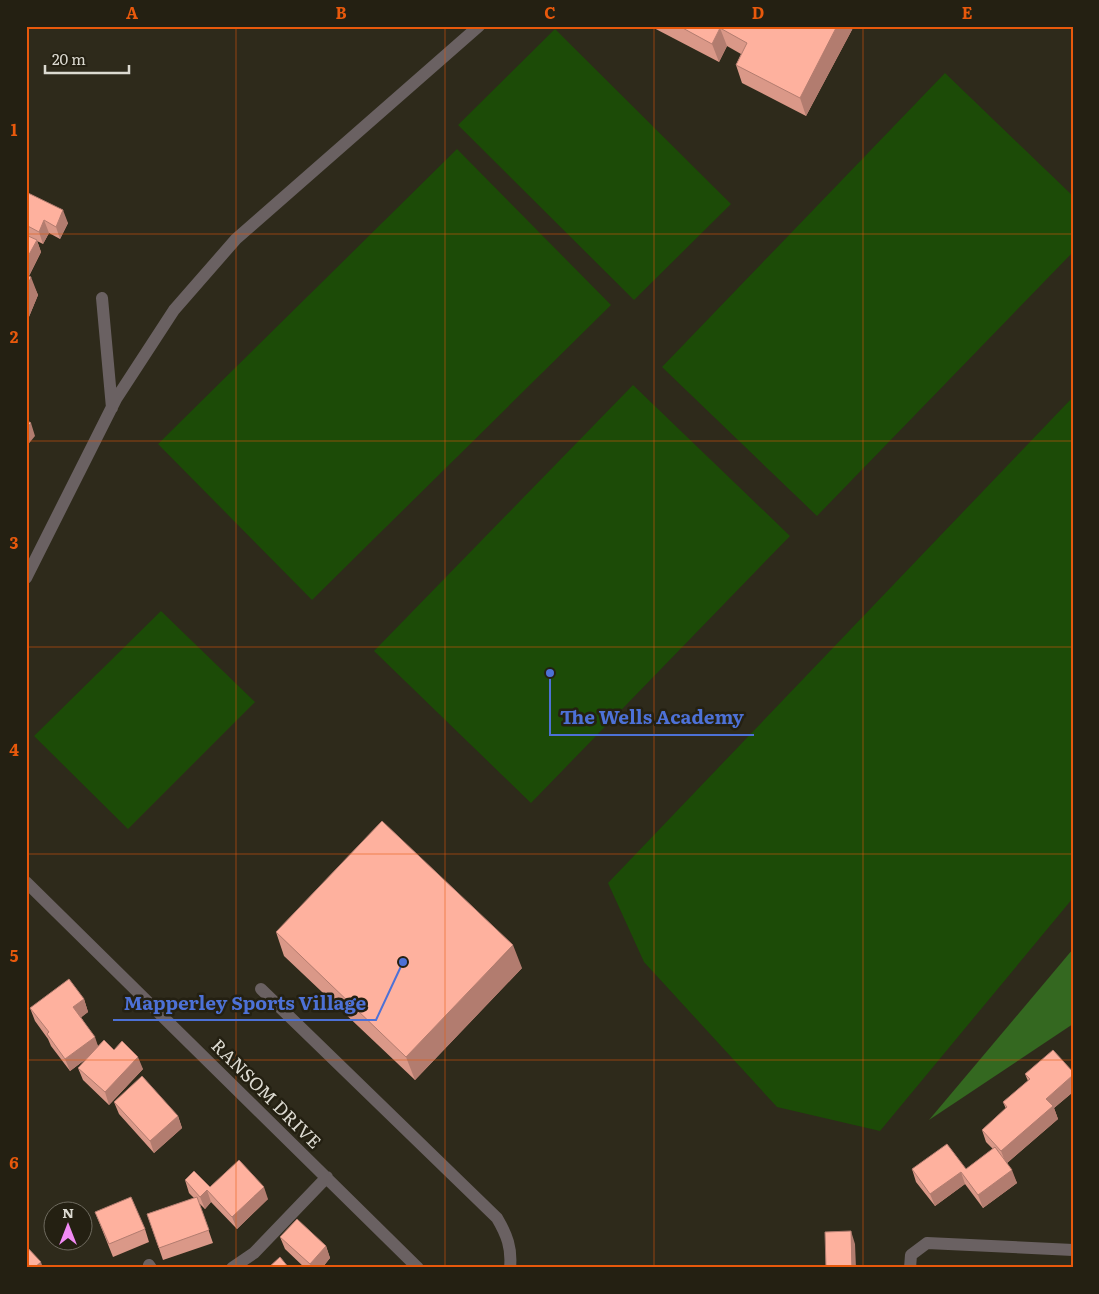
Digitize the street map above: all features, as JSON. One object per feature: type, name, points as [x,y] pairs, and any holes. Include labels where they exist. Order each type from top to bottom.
[{"type":"street","points":[[26,578],[112,408],[174,310],[236,239],[479,26]]},
{"type":"street","points":[[102,298],[112,408]]},
{"type":"street","name":"RANSOM DRIVE","points":[[26,882],[418,1268]]},
{"type":"street","points":[[260,989],[497,1218],[507,1235],[511,1254],[510,1268]]},
{"type":"street","points":[[232,1268],[254,1253],[327,1177]]},
{"type":"street","points":[[910,1268],[911,1255],[927,1243],[1073,1250]]},
{"type":"green space","points":[[555,29],[731,204],[634,300],[458,125]]},
{"type":"green space","points":[[945,73],[1073,196],[1073,252],[817,516],[662,367]]},
{"type":"green space","points":[[457,149],[611,305],[312,600],[158,444]]},
{"type":"green space","points":[[633,385],[790,536],[531,803],[374,651]]},
{"type":"green space","points":[[1073,397],[1073,898],[880,1131],[777,1107],[644,962],[608,883]]},
{"type":"green space","points":[[161,611],[255,702],[128,829],[34,736]]},
{"type":"green space","points":[[1073,949],[1073,1024],[929,1120]]},
{"type":"building","points":[[679,26],[837,26],[800,98],[736,65],[747,43],[720,28],[712,44]]},
{"type":"building","points":[[26,192],[63,210],[56,227],[44,220],[39,232],[26,225]]},
{"type":"building","points":[[26,235],[37,240],[26,260]]},
{"type":"building","points":[[26,275],[31,277],[26,289]]},
{"type":"building","points":[[26,420],[31,423],[26,429]]},
{"type":"building","points":[[382,821],[513,945],[406,1057],[276,932]]},
{"type":"building","points":[[69,979],[84,999],[73,1007],[95,1037],[65,1059],[47,1034],[49,1032],[30,1008]]},
{"type":"building","points":[[104,1040],[114,1050],[122,1041],[138,1057],[105,1092],[78,1068]]},
{"type":"building","points":[[1053,1050],[1073,1072],[1073,1075],[1046,1099],[1053,1106],[1001,1151],[982,1130],[1007,1107],[1003,1102],[1030,1079],[1025,1074]]},
{"type":"building","points":[[142,1076],[178,1116],[150,1141],[114,1102]]},
{"type":"building","points":[[947,1144],[966,1169],[995,1147],[1012,1170],[978,1195],[961,1172],[930,1194],[912,1169]]},
{"type":"building","points":[[239,1160],[264,1187],[232,1217],[207,1190],[200,1197],[185,1180],[194,1171],[210,1187]]},
{"type":"building","points":[[131,1197],[145,1229],[109,1244],[95,1212]]},
{"type":"building","points":[[197,1197],[209,1230],[159,1248],[147,1214]]},
{"type":"building","points":[[297,1219],[326,1246],[310,1264],[280,1237]]},
{"type":"building","points":[[851,1231],[852,1268],[826,1268],[825,1232]]},
{"type":"building","points":[[26,1246],[41,1262],[34,1268],[26,1268]]},
{"type":"building","points":[[280,1257],[289,1268],[268,1268]]},
{"type":"place","name":"The Wells Academy","points":[[550,673]]},
{"type":"place","name":"Mapperley Sports Village","points":[[403,962]]}]
